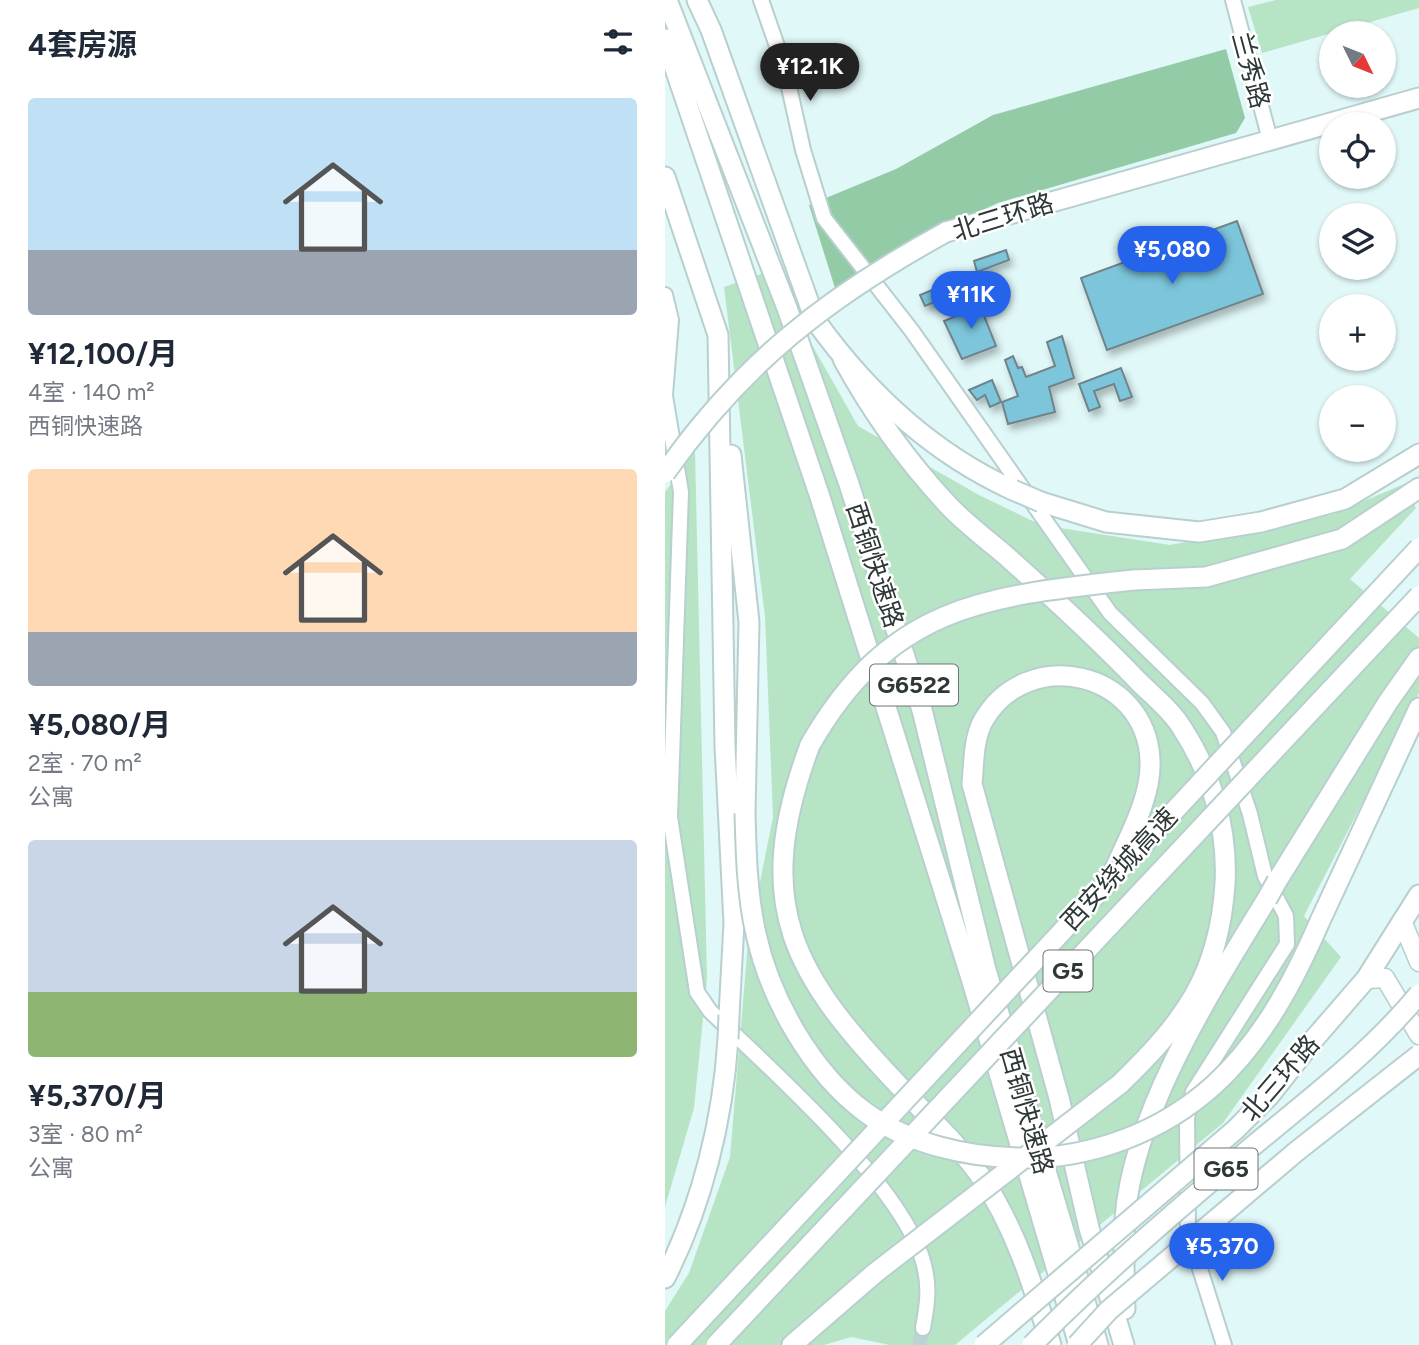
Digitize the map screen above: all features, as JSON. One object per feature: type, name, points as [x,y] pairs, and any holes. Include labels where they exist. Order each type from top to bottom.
[{"type":"highway","name":"西铜快速路","points":[[667,0],[782,296],[854,497],[922,710],[986,970],[1098,1345]]},
{"type":"highway","points":[[697,0],[720,54],[815,320],[843,359],[870,409],[949,506],[1085,625],[1181,726],[1200,761],[1221,817],[1226,871],[1223,914],[1215,953],[1180,1018],[1153,1052],[1120,1084],[875,1273],[792,1345]]},
{"type":"highway","name":"西铜快速路","points":[[665,39],[820,497],[971,978],[1078,1345]]},
{"type":"highway","name":"北三环路","points":[[665,473],[706,418],[760,360],[823,306],[888,264],[946,232],[1419,98]]},
{"type":"highway","points":[[665,177],[718,335],[749,622],[746,876],[756,936],[779,1000],[804,1044],[834,1084],[865,1112],[907,1135],[946,1149],[996,1158],[1039,1158],[1108,1146],[1161,1124],[1215,1084],[1263,1029],[1290,983],[1419,708]]},
{"type":"highway","points":[[665,1278],[697,1202],[713,1142],[728,1039],[734,923],[725,746],[718,335]]},
{"type":"highway","points":[[843,359],[888,405],[939,447],[1013,490],[1041,502],[1106,522],[1199,532],[1261,522],[1345,499],[1419,454]]},
{"type":"highway","points":[[1051,1345],[1026,1264],[1006,1220],[978,1173],[854,1039],[823,998],[797,951],[785,904],[783,852],[792,793],[810,745],[851,683],[896,642],[953,612],[997,598],[1134,580],[1206,577],[1342,539],[1419,488]]},
{"type":"highway","name":"西安绕城高速","points":[[677,1345],[1419,548]]},
{"type":"highway","name":"西安绕城高速","points":[[716,1345],[1419,596]]},
{"type":"highway","points":[[1125,1345],[1125,1217],[1134,1172],[1151,1115],[1178,1056],[1277,881],[1388,702],[1419,658]]},
{"type":"highway","points":[[1112,877],[1147,788],[1150,762],[1148,738],[1137,716],[1124,700],[1102,686],[1077,675],[1052,675],[1025,683],[1002,699],[983,722],[975,747],[972,784],[1059,1098],[1089,1228],[1125,1345]]},
{"type":"highway","name":"北三环路","points":[[984,1345],[1235,1130],[1269,1096],[1366,979],[1419,895]]},
{"type":"highway","name":"G65","points":[[1032,1345],[1133,1248],[1387,1033],[1419,994]]},
{"type":"highway","name":"G65","points":[[1078,1345],[1109,1310],[1287,1160],[1419,1055]]},
{"type":"main road","points":[[1402,922],[1419,962]]},
{"type":"main road","points":[[1366,979],[1385,978],[1414,1010],[1419,1035]]},
{"type":"street","points":[[761,0],[785,69],[803,150],[824,218],[912,331],[1109,613],[1202,702],[1223,732],[1250,814],[1265,876],[1286,916],[1287,944],[1193,1092],[1187,1118],[1188,1231],[1224,1345]]},
{"type":"street","name":"兰秀路","points":[[1233,0],[1270,140]]},
{"type":"street","points":[[665,295],[671,320],[665,396],[681,492],[670,817],[697,992],[710,1011],[823,1122],[879,1185],[908,1230],[923,1262],[929,1292],[923,1328]]},
{"type":"green space","points":[[1276,0],[1419,0],[1419,8],[1374,21],[1319,21],[1319,37],[1262,53],[1248,7]]},
{"type":"green space","points":[[1226,49],[1245,118],[1236,133],[998,203],[902,246],[835,288],[809,205],[896,169],[993,115]]},
{"type":"green space","points":[[770,271],[858,426],[979,495],[1041,525],[1170,545],[1331,515],[1404,484],[1416,508],[1350,579],[1419,638],[1419,693],[1304,916],[1341,957],[1223,1123],[955,1345],[890,1345],[851,1337],[824,1345],[665,1345],[665,1311],[689,1273],[730,1157],[748,942],[773,817],[765,617],[724,287]]},
{"type":"green space","points":[[695,451],[707,979],[694,1108],[665,1207],[665,492]]},
{"type":"building","points":[[1237,221],[1263,294],[1107,350],[1081,278]]},
{"type":"building","points":[[1006,250],[1009,260],[977,272],[974,261]]},
{"type":"building","points":[[949,283],[954,294],[925,306],[920,295]]},
{"type":"building","points":[[977,298],[996,346],[962,359],[944,321],[971,310],[968,301]]},
{"type":"building","points":[[1062,336],[1074,378],[1049,387],[1055,412],[1008,424],[1002,402],[1018,396],[1005,360],[1013,356],[1026,377],[1055,366],[1047,342]]},
{"type":"building","points":[[1121,368],[1132,397],[1120,401],[1114,384],[1094,391],[1100,407],[1089,411],[1079,384]]},
{"type":"building","points":[[992,380],[1001,402],[990,407],[985,395],[977,400],[969,390]]},
{"type":"tunnel","points":[[919,1345],[923,1328]]}]
